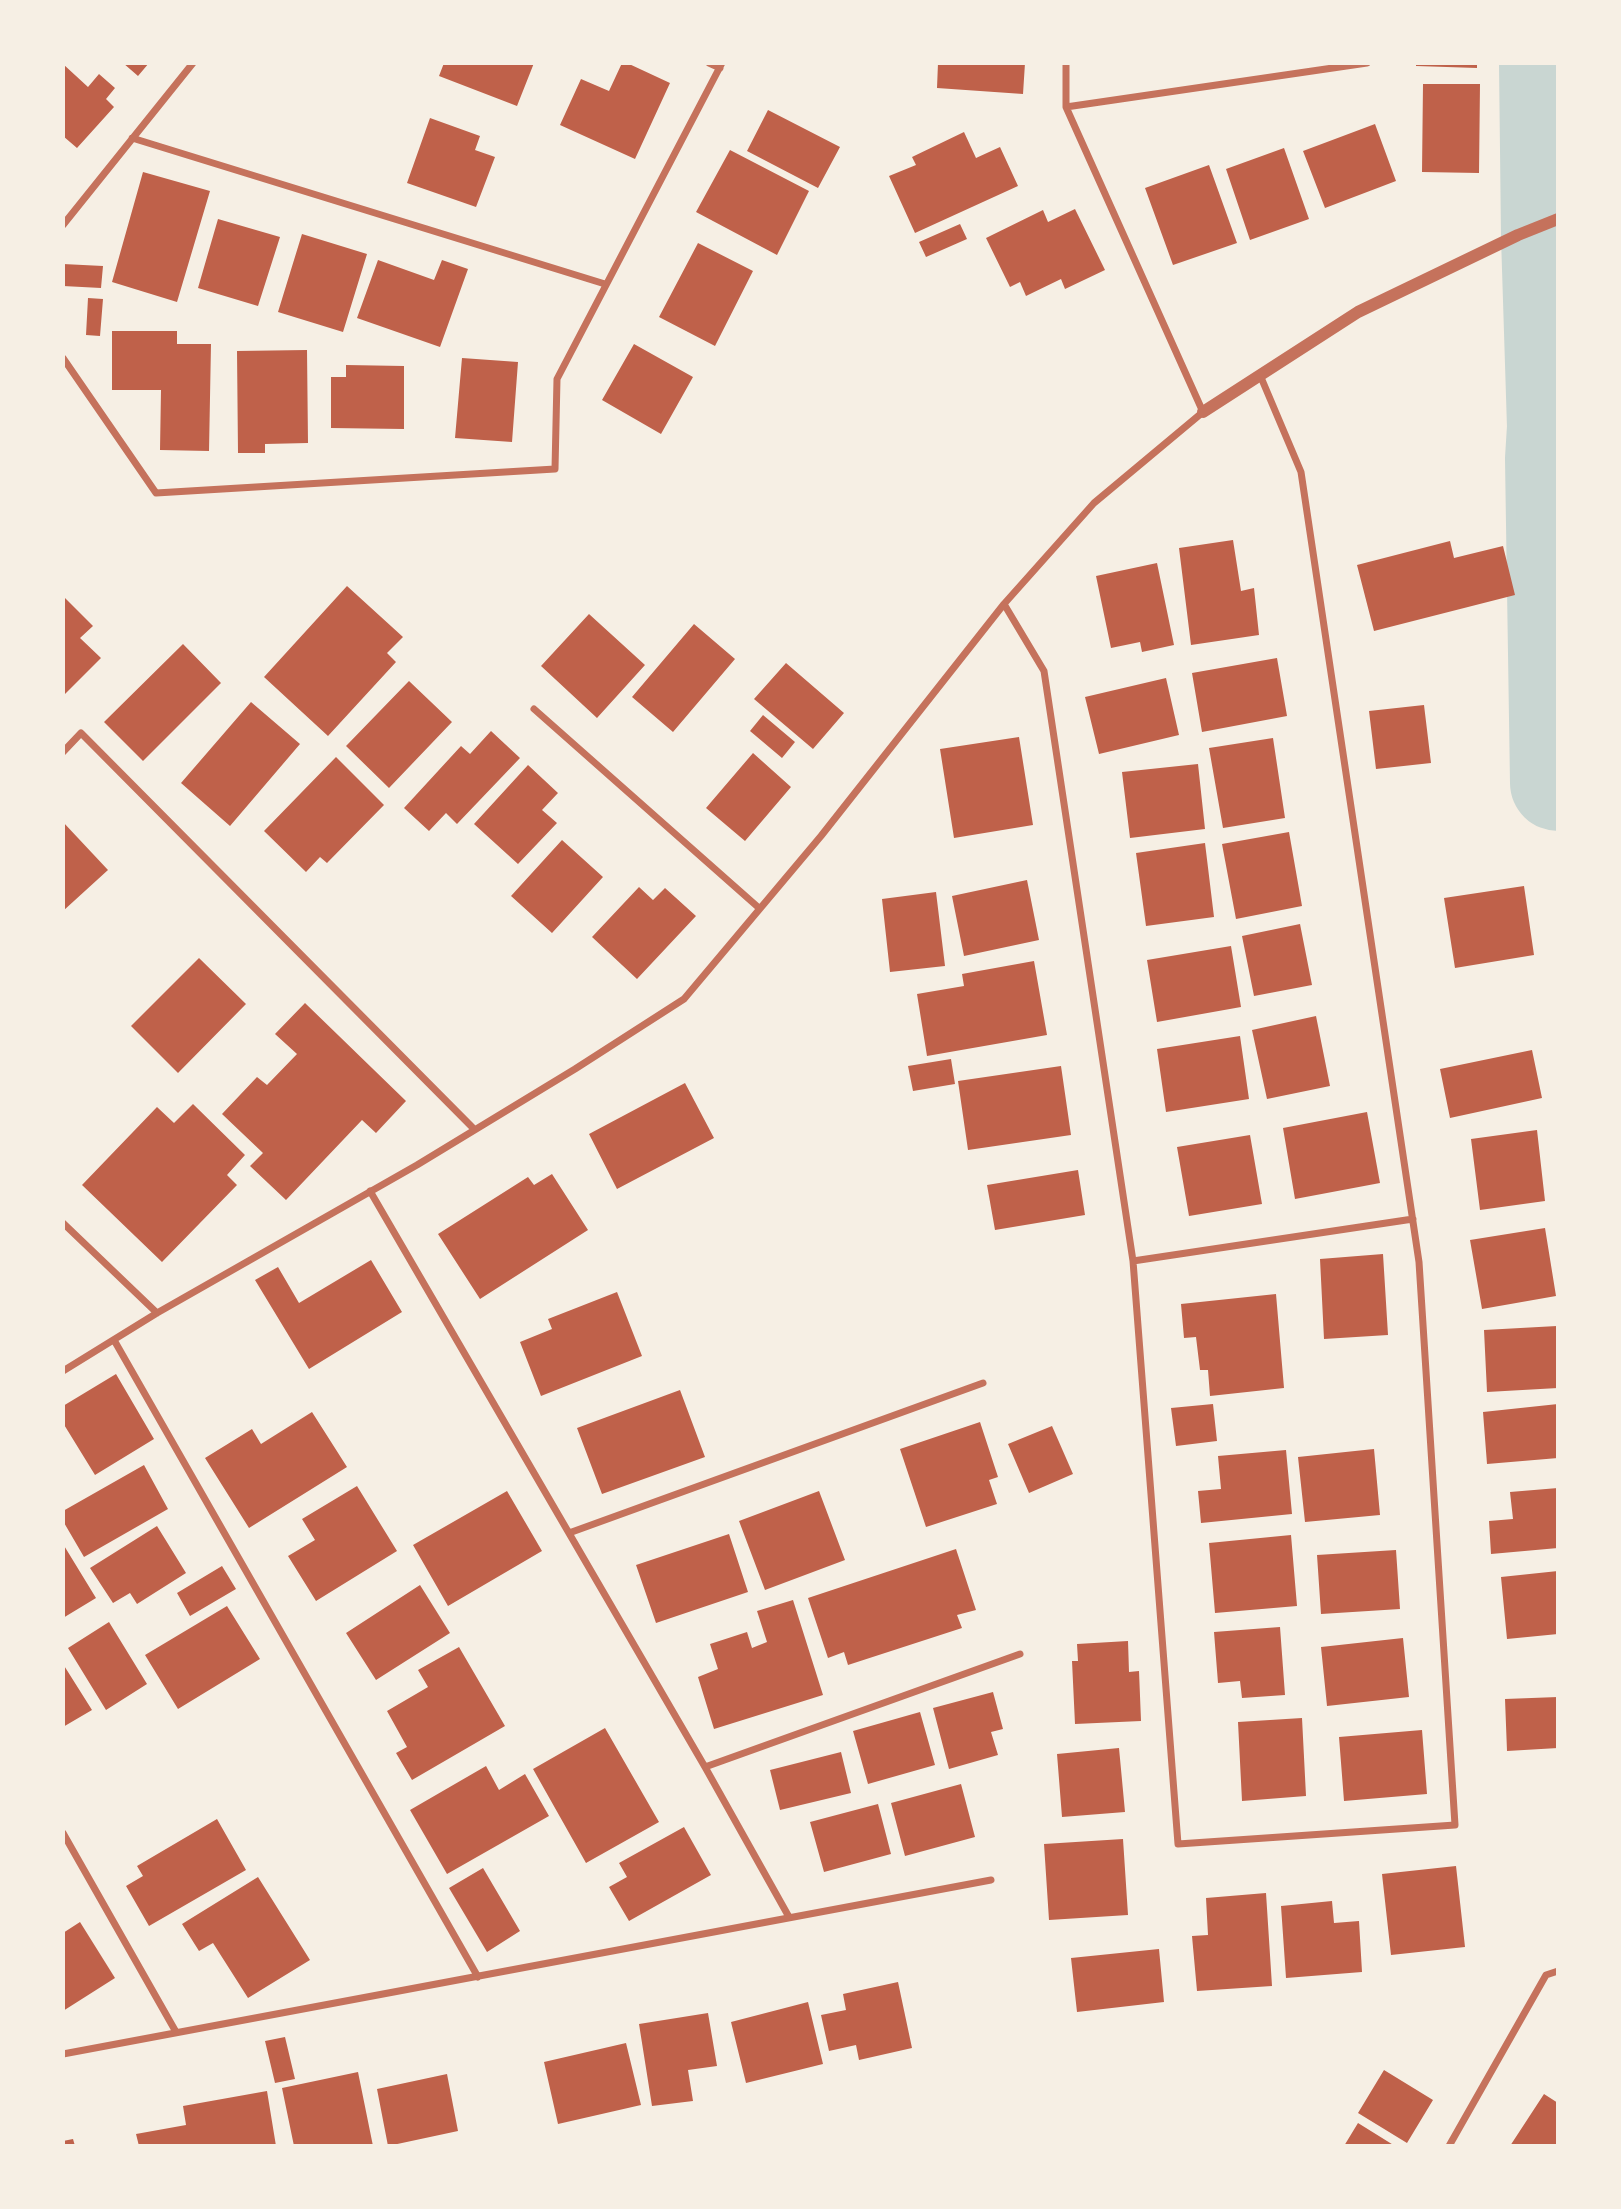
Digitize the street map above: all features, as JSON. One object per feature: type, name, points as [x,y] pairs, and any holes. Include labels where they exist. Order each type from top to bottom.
[{"type":"street","points":[[63,225],[193,63]]},
{"type":"street","points":[[63,358],[156,493],[555,469],[557,379],[721,65],[709,63]]},
{"type":"street","points":[[1066,63],[1066,107],[1203,412]]},
{"type":"street","points":[[1066,107],[1367,63]]},
{"type":"street","points":[[132,138],[605,284]]},
{"type":"street","points":[[63,1371],[157,1313],[575,1069],[684,999],[821,836],[1004,604],[1094,503],[1203,412],[1358,312],[1518,235],[1558,219]]},
{"type":"street","points":[[1004,604],[1044,671],[1133,1261],[1178,1844],[1455,1825],[1419,1262],[1301,472],[1260,375]]},
{"type":"street","points":[[534,709],[759,908]]},
{"type":"street","points":[[63,752],[82,733],[474,1129]]},
{"type":"street","points":[[369,1191],[705,1767],[789,1917]]},
{"type":"street","points":[[1133,1261],[1413,1219]]},
{"type":"street","points":[[63,1223],[157,1313]]},
{"type":"street","points":[[114,1340],[478,1977]]},
{"type":"street","points":[[569,1533],[983,1383]]},
{"type":"street","points":[[705,1767],[1020,1654]]},
{"type":"street","points":[[63,1833],[176,2032]]},
{"type":"street","points":[[63,2054],[991,1880]]},
{"type":"street","points":[[1449,2146],[1546,1975],[1558,1971]]},
{"type":"building","points":[[123,63],[149,63],[138,76]]},
{"type":"building","points":[[444,63],[534,63],[517,106],[439,76]]},
{"type":"building","points":[[622,63],[670,83],[635,159],[560,125],[581,79],[609,91]]},
{"type":"building","points":[[938,63],[1025,63],[1023,94],[937,88]]},
{"type":"building","points":[[1416,63],[1477,63],[1477,68],[1416,66]]},
{"type":"building","points":[[63,64],[88,87],[99,74],[115,88],[106,99],[114,107],[77,148],[63,136]]},
{"type":"building","points":[[1423,84],[1480,84],[1479,173],[1422,172]]},
{"type":"building","points":[[768,110],[840,147],[818,188],[747,151]]},
{"type":"building","points":[[430,118],[480,136],[475,150],[495,157],[476,207],[407,183]]},
{"type":"building","points":[[1375,124],[1396,181],[1325,208],[1303,151]]},
{"type":"building","points":[[964,132],[976,158],[1000,147],[1018,186],[915,233],[889,176],[916,165],[912,157]]},
{"type":"building","points":[[1284,148],[1309,219],[1250,240],[1226,169]]},
{"type":"building","points":[[730,150],[809,191],[777,255],[696,212]]},
{"type":"building","points":[[1209,165],[1237,243],[1173,265],[1145,188]]},
{"type":"building","points":[[143,172],[210,191],[177,302],[112,282]]},
{"type":"building","points":[[1075,209],[1105,270],[1065,289],[1061,279],[1026,296],[1020,282],[1010,287],[986,238],[1043,210],[1048,222]]},
{"type":"building","points":[[218,219],[280,237],[258,306],[198,288]]},
{"type":"building","points":[[960,224],[967,239],[926,257],[919,242]]},
{"type":"building","points":[[302,234],[367,254],[343,332],[278,312]]},
{"type":"building","points":[[698,243],[753,271],[715,346],[659,317]]},
{"type":"building","points":[[378,260],[434,280],[442,260],[468,269],[440,347],[357,318]]},
{"type":"building","points":[[63,264],[103,266],[101,288],[63,286]]},
{"type":"building","points":[[88,298],[103,299],[100,336],[86,335]]},
{"type":"building","points":[[112,331],[177,331],[177,344],[211,344],[209,451],[160,450],[161,390],[112,390]]},
{"type":"building","points":[[634,344],[693,377],[661,434],[602,400]]},
{"type":"building","points":[[307,350],[308,443],[265,444],[265,453],[238,453],[237,351]]},
{"type":"building","points":[[462,358],[518,362],[512,442],[455,438]]},
{"type":"building","points":[[346,365],[404,366],[404,429],[331,428],[331,377],[346,377]]},
{"type":"building","points":[[1233,540],[1241,591],[1254,588],[1259,635],[1191,645],[1179,548]]},
{"type":"building","points":[[1450,541],[1454,558],[1503,546],[1515,595],[1374,631],[1357,565]]},
{"type":"building","points":[[1157,563],[1174,645],[1142,652],[1140,642],[1111,648],[1096,576]]},
{"type":"building","points":[[347,586],[403,637],[387,653],[396,662],[328,736],[264,677]]},
{"type":"building","points":[[63,596],[93,626],[80,638],[101,658],[63,696]]},
{"type":"building","points":[[589,614],[645,665],[597,718],[541,666]]},
{"type":"building","points":[[694,624],[735,659],[673,732],[632,697]]},
{"type":"building","points":[[183,644],[221,683],[143,761],[104,722]]},
{"type":"building","points":[[1277,658],[1287,716],[1202,732],[1192,673]]},
{"type":"building","points":[[786,663],[844,713],[813,749],[754,699]]},
{"type":"building","points":[[1166,678],[1179,735],[1099,754],[1085,697]]},
{"type":"building","points":[[409,681],[452,722],[389,788],[346,746]]},
{"type":"building","points":[[251,702],[300,744],[230,826],[181,783]]},
{"type":"building","points":[[1424,705],[1431,763],[1376,769],[1369,711]]},
{"type":"building","points":[[763,715],[795,742],[782,758],[750,731]]},
{"type":"building","points":[[491,731],[520,758],[457,824],[446,813],[429,831],[404,808],[461,746],[470,754]]},
{"type":"building","points":[[1019,737],[1033,825],[954,838],[940,749]]},
{"type":"building","points":[[1273,738],[1285,818],[1223,828],[1209,748]]},
{"type":"building","points":[[753,753],[791,787],[745,841],[706,808]]},
{"type":"building","points":[[336,757],[384,805],[327,863],[320,857],[306,872],[264,831]]},
{"type":"building","points":[[1198,764],[1205,829],[1130,838],[1122,772]]},
{"type":"building","points":[[528,765],[558,793],[542,810],[557,823],[518,864],[474,824]]},
{"type":"building","points":[[63,822],[108,870],[63,911]]},
{"type":"building","points":[[1289,832],[1302,906],[1236,919],[1222,844]]},
{"type":"building","points":[[562,840],[603,877],[552,933],[511,896]]},
{"type":"building","points":[[1205,843],[1214,917],[1146,926],[1136,853]]},
{"type":"building","points":[[1027,880],[1039,940],[964,956],[952,896]]},
{"type":"building","points":[[1524,886],[1534,955],[1455,968],[1444,898]]},
{"type":"building","points":[[639,887],[653,900],[665,888],[696,916],[637,979],[592,937]]},
{"type":"building","points":[[936,892],[945,966],[890,972],[882,899]]},
{"type":"building","points":[[1300,924],[1312,985],[1254,996],[1242,936]]},
{"type":"building","points":[[1231,946],[1241,1007],[1157,1022],[1147,960]]},
{"type":"building","points":[[199,958],[246,1004],[178,1073],[131,1026]]},
{"type":"building","points":[[1034,961],[1047,1035],[927,1056],[917,994],[964,986],[962,974]]},
{"type":"building","points":[[305,1003],[406,1101],[376,1133],[362,1120],[286,1200],[250,1166],[263,1153],[222,1114],[257,1077],[267,1085],[297,1054],[275,1034]]},
{"type":"building","points":[[1316,1016],[1330,1086],[1267,1099],[1252,1030]]},
{"type":"building","points":[[1240,1036],[1249,1099],[1166,1112],[1157,1049]]},
{"type":"building","points":[[1532,1050],[1542,1098],[1450,1118],[1440,1069]]},
{"type":"building","points":[[951,1059],[955,1084],[913,1091],[908,1066]]},
{"type":"building","points":[[1061,1066],[1071,1135],[968,1150],[958,1081]]},
{"type":"building","points":[[685,1083],[714,1138],[617,1189],[589,1134]]},
{"type":"building","points":[[193,1104],[245,1155],[227,1175],[237,1185],[162,1262],[82,1185],[157,1107],[174,1123]]},
{"type":"building","points":[[1367,1112],[1380,1183],[1295,1199],[1283,1128]]},
{"type":"building","points":[[1537,1130],[1545,1201],[1480,1210],[1471,1139]]},
{"type":"building","points":[[1250,1135],[1262,1204],[1189,1216],[1177,1147]]},
{"type":"building","points":[[1078,1170],[1085,1215],[995,1230],[987,1185]]},
{"type":"building","points":[[552,1174],[588,1230],[480,1299],[438,1234],[528,1177],[534,1185]]},
{"type":"building","points":[[1545,1228],[1556,1296],[1482,1309],[1470,1240]]},
{"type":"building","points":[[1383,1254],[1388,1335],[1324,1339],[1320,1259]]},
{"type":"building","points":[[371,1260],[402,1312],[309,1369],[255,1280],[278,1267],[299,1303]]},
{"type":"building","points":[[617,1292],[642,1356],[541,1396],[520,1342],[552,1329],[548,1319]]},
{"type":"building","points":[[1276,1294],[1284,1388],[1210,1396],[1208,1370],[1200,1370],[1196,1337],[1184,1338],[1181,1304]]},
{"type":"building","points":[[1557,1326],[1558,1388],[1487,1392],[1484,1330]]},
{"type":"building","points":[[116,1374],[154,1439],[95,1475],[63,1423],[63,1406]]},
{"type":"building","points":[[680,1390],[705,1457],[602,1494],[577,1428]]},
{"type":"building","points":[[1213,1404],[1217,1441],[1176,1446],[1171,1408]]},
{"type":"building","points":[[1558,1404],[1558,1458],[1487,1464],[1483,1412]]},
{"type":"building","points":[[312,1412],[347,1467],[249,1528],[205,1458],[252,1429],[261,1444]]},
{"type":"building","points":[[980,1422],[998,1477],[989,1480],[997,1504],[926,1527],[900,1449]]},
{"type":"building","points":[[1052,1426],[1073,1474],[1029,1493],[1008,1444]]},
{"type":"building","points":[[1374,1449],[1380,1515],[1305,1522],[1298,1457]]},
{"type":"building","points":[[1286,1450],[1292,1514],[1201,1523],[1198,1491],[1221,1489],[1218,1456]]},
{"type":"building","points":[[144,1465],[168,1509],[84,1557],[63,1521],[63,1511]]},
{"type":"building","points":[[357,1486],[397,1551],[316,1601],[288,1556],[315,1540],[302,1519]]},
{"type":"building","points":[[1558,1488],[1558,1548],[1491,1554],[1489,1521],[1513,1519],[1510,1492]]},
{"type":"building","points":[[507,1491],[542,1551],[448,1606],[413,1545]]},
{"type":"building","points":[[819,1491],[845,1560],[765,1590],[739,1521]]},
{"type":"building","points":[[157,1526],[186,1573],[137,1604],[130,1593],[113,1603],[90,1568]]},
{"type":"building","points":[[729,1534],[748,1592],[656,1623],[636,1565]]},
{"type":"building","points":[[1291,1535],[1297,1606],[1215,1613],[1209,1543]]},
{"type":"building","points":[[63,1544],[96,1598],[63,1618]]},
{"type":"building","points":[[956,1549],[976,1610],[957,1615],[962,1628],[848,1665],[844,1652],[828,1658],[808,1598]]},
{"type":"building","points":[[1396,1550],[1400,1609],[1321,1614],[1317,1555]]},
{"type":"building","points":[[222,1566],[236,1589],[190,1616],[177,1593]]},
{"type":"building","points":[[1558,1571],[1558,1634],[1507,1639],[1501,1577]]},
{"type":"building","points":[[420,1585],[450,1633],[376,1680],[346,1633]]},
{"type":"building","points":[[793,1600],[823,1695],[714,1729],[698,1677],[718,1669],[710,1644],[747,1632],[752,1648],[767,1642],[757,1611]]},
{"type":"building","points":[[227,1606],[260,1659],[178,1709],[145,1655]]},
{"type":"building","points":[[109,1622],[147,1684],[106,1710],[68,1648]]},
{"type":"building","points":[[1280,1627],[1285,1695],[1242,1698],[1240,1681],[1218,1683],[1214,1632]]},
{"type":"building","points":[[1403,1638],[1409,1697],[1327,1706],[1321,1647]]},
{"type":"building","points":[[1128,1641],[1129,1672],[1139,1671],[1141,1721],[1075,1724],[1072,1661],[1078,1661],[1077,1644]]},
{"type":"building","points":[[459,1647],[505,1726],[412,1780],[396,1753],[407,1747],[387,1711],[428,1687],[418,1670]]},
{"type":"building","points":[[63,1664],[92,1710],[63,1727]]},
{"type":"building","points":[[993,1692],[1003,1729],[991,1732],[998,1755],[949,1769],[933,1708]]},
{"type":"building","points":[[1558,1697],[1558,1748],[1507,1751],[1505,1699]]},
{"type":"building","points":[[920,1712],[935,1765],[868,1784],[853,1731]]},
{"type":"building","points":[[1302,1718],[1306,1796],[1242,1801],[1238,1722]]},
{"type":"building","points":[[605,1728],[659,1822],[586,1863],[533,1769]]},
{"type":"building","points":[[1422,1730],[1427,1794],[1344,1801],[1339,1737]]},
{"type":"building","points":[[1119,1748],[1125,1812],[1062,1817],[1057,1754]]},
{"type":"building","points":[[841,1752],[851,1793],[780,1810],[770,1770]]},
{"type":"building","points":[[486,1766],[499,1790],[525,1774],[549,1816],[447,1874],[410,1810]]},
{"type":"building","points":[[961,1784],[975,1837],[905,1856],[891,1803]]},
{"type":"building","points":[[878,1804],[891,1854],[824,1872],[810,1822]]},
{"type":"building","points":[[217,1819],[246,1870],[149,1926],[126,1886],[143,1876],[137,1866]]},
{"type":"building","points":[[684,1827],[711,1875],[629,1921],[609,1887],[627,1877],[619,1863]]},
{"type":"building","points":[[1123,1839],[1128,1915],[1049,1920],[1044,1844]]},
{"type":"building","points":[[1456,1866],[1465,1947],[1391,1955],[1382,1874]]},
{"type":"building","points":[[483,1868],[520,1931],[487,1952],[449,1888]]},
{"type":"building","points":[[258,1877],[310,1960],[248,1998],[213,1943],[199,1951],[182,1924]]},
{"type":"building","points":[[1266,1893],[1272,1986],[1197,1991],[1192,1936],[1208,1935],[1206,1898]]},
{"type":"building","points":[[1332,1901],[1334,1923],[1359,1921],[1362,1972],[1286,1978],[1281,1906]]},
{"type":"building","points":[[80,1922],[115,1978],[63,2011],[63,1933]]},
{"type":"building","points":[[1159,1949],[1164,2002],[1077,2012],[1071,1958]]},
{"type":"building","points":[[898,1982],[912,2048],[859,2060],[856,2045],[829,2051],[821,2015],[846,2010],[843,1994]]},
{"type":"building","points":[[808,2002],[823,2064],[746,2083],[731,2022]]},
{"type":"building","points":[[708,2013],[717,2066],[688,2070],[693,2101],[652,2106],[639,2024]]},
{"type":"building","points":[[285,2037],[295,2079],[275,2083],[265,2041]]},
{"type":"building","points":[[626,2043],[641,2105],[558,2124],[544,2062]]},
{"type":"building","points":[[1384,2070],[1433,2100],[1407,2143],[1358,2113]]},
{"type":"building","points":[[358,2072],[373,2146],[294,2146],[282,2088]]},
{"type":"building","points":[[447,2074],[458,2131],[388,2146],[377,2089]]},
{"type":"building","points":[[267,2091],[276,2146],[139,2146],[136,2134],[186,2125],[183,2106]]},
{"type":"building","points":[[1544,2094],[1558,2103],[1558,2146],[1510,2146]]},
{"type":"building","points":[[1358,2123],[1395,2146],[1344,2146]]},
{"type":"building","points":[[73,2139],[75,2146],[63,2146],[63,2141]]},
{"type":"waterway","points":[[1547,63],[1555,427],[1553,459],[1558,783]]}]
